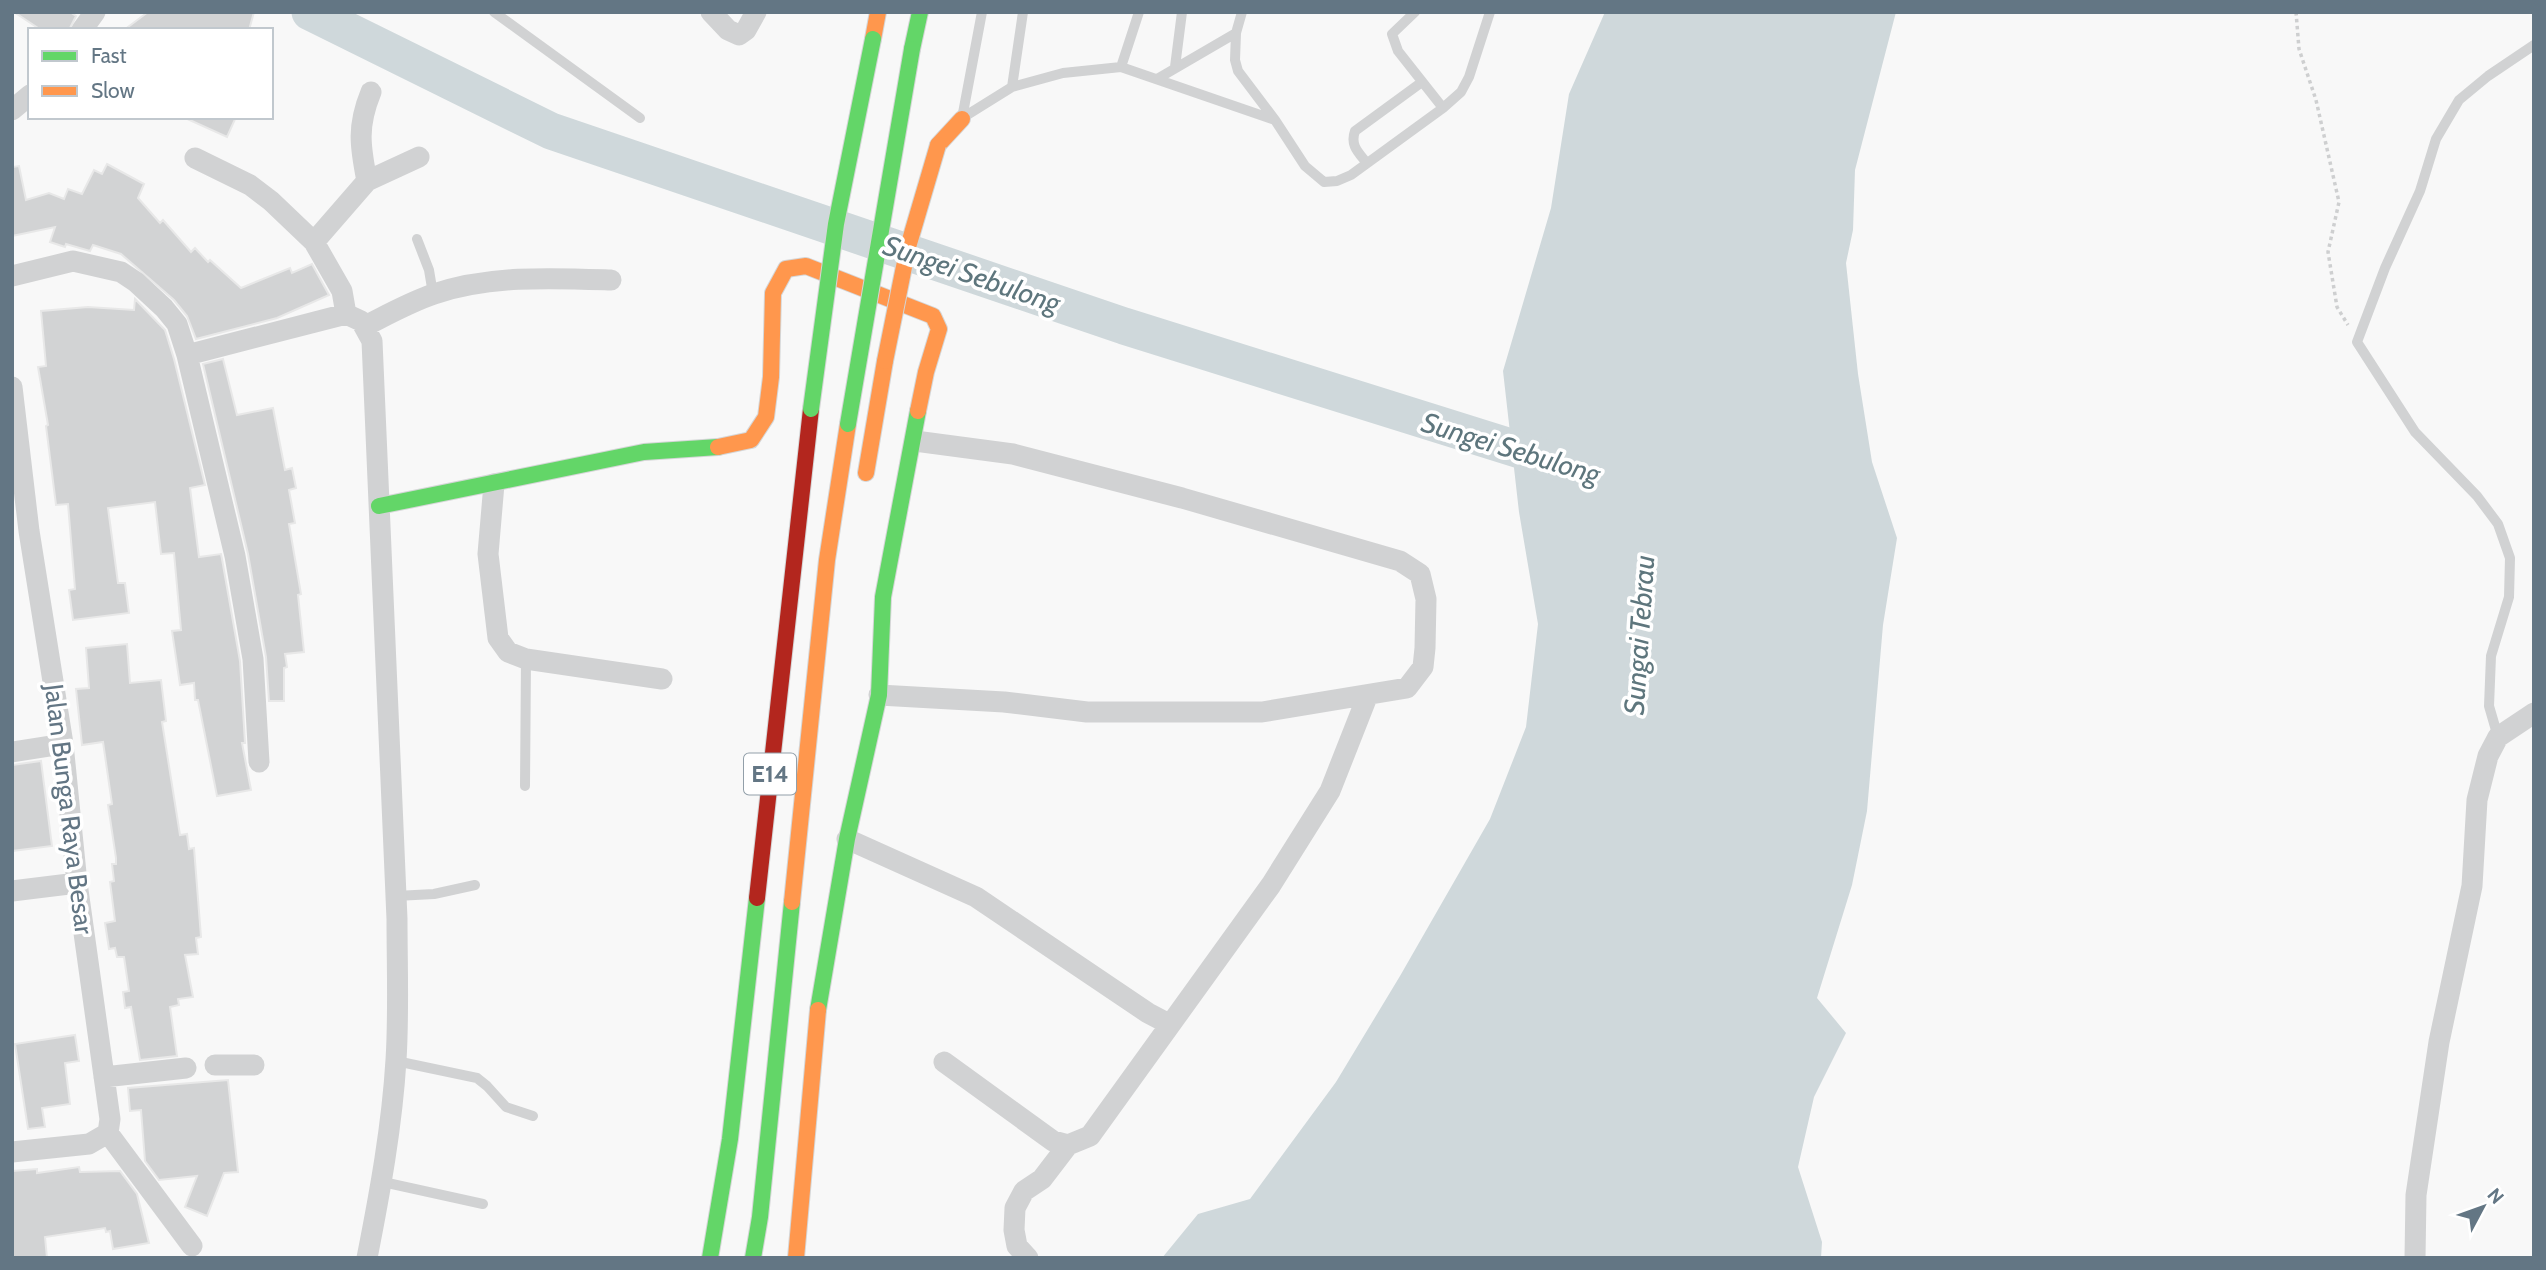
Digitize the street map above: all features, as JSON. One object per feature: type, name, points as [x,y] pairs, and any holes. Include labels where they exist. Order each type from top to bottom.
[{"type":"main road","name":"E14","points":[[710,1258],[730,1139],[811,409],[836,224],[878,12]]},
{"type":"main road","name":"E14","points":[[753,1258],[769,1133],[827,560],[920,12]]},
{"type":"main road","points":[[865,483],[885,361],[908,247],[938,145],[962,118]]},
{"type":"main road","points":[[379,506],[644,452],[723,447],[751,440],[766,418],[771,377],[773,293],[786,269],[806,266],[933,316],[939,329],[926,372],[915,441],[907,469],[883,597],[879,695],[847,839],[819,1004],[796,1258]]},
{"type":"main road","points":[[815,691],[839,611]]},
{"type":"street","points":[[711,12],[728,30],[739,35],[746,30],[756,12]]},
{"type":"street","points":[[366,181],[360,141],[361,116],[371,92]]},
{"type":"street","points":[[12,110],[28,97]]},
{"type":"street","points":[[314,242],[366,181],[419,157]]},
{"type":"street","points":[[195,158],[250,186],[271,201],[314,242],[342,292],[346,314]]},
{"type":"street","points":[[12,276],[73,261],[121,272],[142,288],[177,324],[187,355],[235,556],[253,659],[259,762]]},
{"type":"street","points":[[365,326],[433,294],[470,286],[541,278],[611,280]]},
{"type":"street","points":[[187,355],[346,314],[357,318],[365,326],[372,341],[398,998],[396,1061],[383,1182],[367,1258]]},
{"type":"street","name":"Jalan Bunga Raya Besar","points":[[13,398],[20,532],[63,744],[76,883],[110,1118],[108,1133]]},
{"type":"street","points":[[879,695],[1004,702],[1087,712],[1262,712],[1337,698],[1367,697],[1407,688],[1423,667],[1426,598],[1420,574],[1400,561],[1182,498],[1013,454],[915,441]]},
{"type":"street","points":[[494,484],[488,554],[498,638],[508,652],[526,659],[662,679]]},
{"type":"street","points":[[1028,1258],[1017,1246],[1014,1230],[1015,1208],[1024,1191],[1042,1179],[1068,1145],[1090,1136],[1271,885],[1330,791],[1367,697]]},
{"type":"street","points":[[2415,1258],[2416,1195],[2439,1042],[2472,886],[2477,800],[2488,756],[2498,737],[2534,713]]},
{"type":"street","points":[[12,752],[63,744]]},
{"type":"street","points":[[847,839],[976,897],[1148,1013],[1169,1024]]},
{"type":"street","points":[[12,891],[76,883]]},
{"type":"street","points":[[944,1062],[1053,1141],[1068,1145]]},
{"type":"street","points":[[215,1065],[254,1065]]},
{"type":"street","points":[[104,1077],[186,1068]]},
{"type":"street","points":[[12,1152],[89,1144],[108,1133],[192,1246]]},
{"type":"lane","points":[[494,12],[640,118]]},
{"type":"lane","points":[[962,118],[982,12]]},
{"type":"lane","points":[[1012,88],[1023,12]]},
{"type":"lane","points":[[1121,67],[1139,12]]},
{"type":"lane","points":[[1175,67],[1182,12]]},
{"type":"lane","points":[[1242,12],[1236,33],[1235,60],[1238,71],[1305,166],[1324,182],[1344,178],[1443,108],[1461,92],[1490,12]]},
{"type":"lane","points":[[1415,12],[1392,34],[1398,51],[1443,108]]},
{"type":"lane","points":[[1157,79],[1236,33]]},
{"type":"lane","points":[[2498,737],[2489,706],[2491,656],[2509,597],[2510,558],[2502,535],[2498,524],[2477,496],[2415,432],[2357,342],[2385,268],[2420,191],[2436,139],[2459,100],[2488,76],[2534,45]]},
{"type":"lane","points":[[962,118],[1012,88],[1063,73],[1121,67],[1275,120]]},
{"type":"lane","points":[[1366,162],[1354,147],[1352,139],[1355,131],[1422,82]]},
{"type":"lane","points":[[416,239],[429,270],[433,294]]},
{"type":"lane","points":[[525,786],[526,659]]},
{"type":"lane","points":[[396,896],[434,894],[475,885]]},
{"type":"lane","points":[[396,1061],[477,1078],[506,1107],[533,1116]]},
{"type":"lane","points":[[383,1182],[483,1204]]},
{"type":"path","points":[[2296,12],[2299,49],[2316,100],[2339,202],[2329,252],[2337,307],[2357,342]]},
{"type":"water","name":"Sungai Tebrau","points":[[1605,12],[1896,12],[1855,170],[1853,230],[1846,263],[1858,374],[1872,462],[1897,538],[1883,625],[1867,811],[1852,885],[1817,998],[1846,1033],[1814,1097],[1798,1167],[1822,1242],[1821,1258],[1162,1258],[1198,1214],[1250,1199],[1336,1082],[1490,819],[1526,727],[1538,624],[1519,512],[1503,371],[1551,208],[1569,94]]},
{"type":"building","points":[[14,12],[70,12],[76,16],[70,28],[38,28]]},
{"type":"building","points":[[148,12],[254,12],[250,28],[127,28]]},
{"type":"building","points":[[187,119],[235,119],[227,137]]},
{"type":"building","points":[[107,164],[144,184],[138,198],[160,223],[163,220],[191,252],[195,248],[241,288],[290,268],[292,273],[312,264],[329,295],[277,318],[196,339],[187,316],[174,300],[121,254],[93,245],[90,251],[50,242],[55,227],[12,236],[12,167],[19,166],[26,200],[49,193],[64,199],[68,189],[82,194],[94,170],[102,174]]},
{"type":"building","points":[[135,299],[165,330],[205,485],[190,488],[199,557],[221,554],[240,661],[245,743],[242,743],[251,790],[217,796],[198,700],[195,700],[194,683],[180,685],[172,631],[181,630],[174,553],[161,554],[155,502],[108,508],[118,583],[125,583],[129,613],[73,620],[69,590],[75,589],[68,504],[56,505],[48,425],[38,367],[46,366],[41,311],[88,307],[134,310]]},
{"type":"building","points":[[223,359],[237,415],[273,408],[285,470],[292,468],[296,488],[289,490],[295,523],[289,524],[301,594],[298,595],[304,652],[285,654],[287,667],[284,668],[284,701],[269,701],[266,657],[248,554],[203,364]]},
{"type":"building","points":[[127,644],[130,683],[161,680],[166,721],[162,722],[180,835],[187,834],[189,849],[194,848],[201,937],[196,938],[198,954],[185,955],[193,997],[178,999],[179,1005],[170,1007],[177,1056],[140,1060],[131,1007],[125,1008],[123,992],[129,991],[124,957],[117,957],[115,948],[109,949],[105,923],[115,921],[110,882],[114,881],[112,864],[116,864],[116,858],[103,742],[82,745],[76,689],[89,688],[86,648]]},
{"type":"building","points":[[41,761],[52,846],[12,851],[12,765]]},
{"type":"building","points":[[75,1035],[79,1061],[65,1063],[70,1104],[42,1108],[45,1127],[28,1129],[15,1044]]},
{"type":"building","points":[[228,1080],[238,1172],[224,1173],[207,1216],[185,1207],[197,1176],[159,1180],[145,1161],[141,1110],[130,1111],[128,1088]]},
{"type":"building","points":[[79,1167],[80,1172],[120,1171],[137,1194],[149,1243],[113,1249],[110,1231],[106,1232],[105,1228],[45,1237],[47,1258],[12,1258],[12,1171],[37,1169],[37,1173]]},
{"type":"waterway","name":"Sungei Sebulong","points":[[310,12],[551,131],[1124,326],[1558,462]]},
{"type":"traffic: fast","points":[[912,49],[920,12]]},
{"type":"traffic: fast","points":[[811,409],[836,224],[873,39]]},
{"type":"traffic: fast","points":[[848,424],[912,49]]},
{"type":"traffic: fast","points":[[818,1010],[847,839],[879,695],[883,597],[918,411]]},
{"type":"traffic: fast","points":[[379,506],[644,452],[718,447]]},
{"type":"traffic: fast","points":[[710,1258],[730,1139],[757,898]]},
{"type":"traffic: fast","points":[[753,1258],[760,1217],[792,902]]},
{"type":"traffic: slow","points":[[873,39],[878,12]]},
{"type":"traffic: slow","points":[[938,145],[962,119]]},
{"type":"traffic: slow","points":[[885,361],[908,247],[938,145]]},
{"type":"traffic: slow","points":[[718,447],[751,440],[766,417],[771,377],[773,293],[786,269],[806,266],[933,316],[939,329],[918,411]]},
{"type":"traffic: slow","points":[[866,473],[885,361]]},
{"type":"traffic: slow","points":[[792,902],[827,560],[848,424]]},
{"type":"traffic: slow","points":[[796,1258],[818,1010]]},
{"type":"traffic: jam","points":[[757,898],[811,409]]}]
